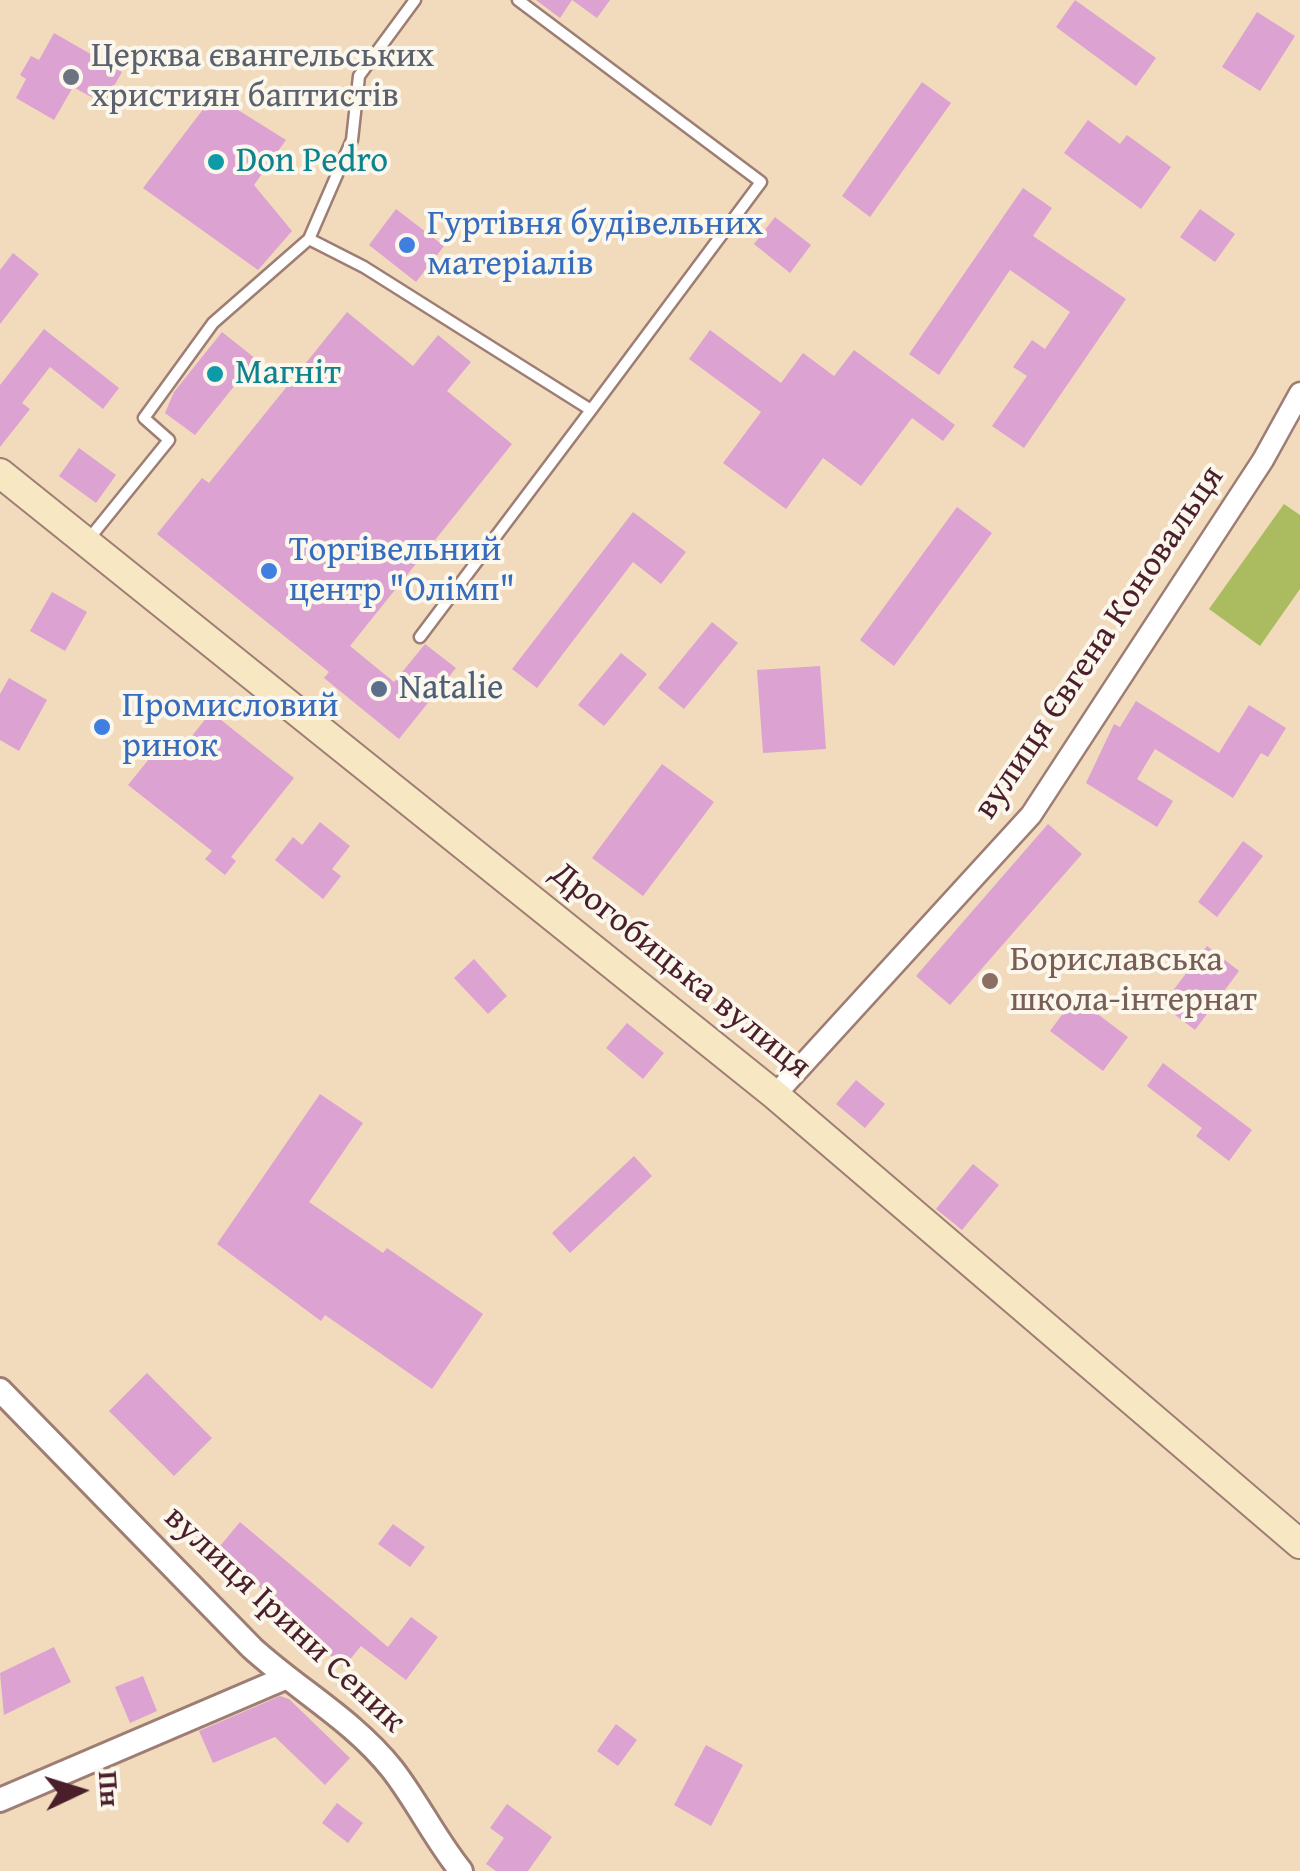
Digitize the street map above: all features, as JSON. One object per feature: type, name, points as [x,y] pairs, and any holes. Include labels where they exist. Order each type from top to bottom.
[{"type":"main road","name":"Дрогобицька вулиця","points":[[0,474],[774,1095],[1300,1544]]},
{"type":"street","name":"вулиця Євгена Коновальця","points":[[774,1095],[1031,815],[1263,460],[1300,393]]},
{"type":"street","name":"вулиця Ірини Сеник","points":[[0,1390],[285,1678],[349,1724],[392,1769],[462,1871]]},
{"type":"street","points":[[0,1800],[285,1678]]},
{"type":"lane","points":[[87,540],[169,440],[144,418],[213,324],[309,239],[352,140],[360,76],[415,0]]},
{"type":"lane","points":[[420,637],[762,182],[518,0]]},
{"type":"lane","points":[[309,239],[364,267],[591,410]]},
{"type":"green space","points":[[1284,504],[1300,515],[1300,589],[1260,646],[1209,609]]},
{"type":"building","points":[[536,0],[572,0],[560,18]]},
{"type":"building","points":[[572,0],[610,0],[597,18]]},
{"type":"building","points":[[1075,0],[1156,58],[1136,86],[1056,27]]},
{"type":"building","points":[[1257,12],[1295,36],[1260,91],[1222,67]]},
{"type":"building","name":"Церква євангельських християн баптистів","points":[[54,33],[122,72],[104,104],[73,87],[54,120],[16,98],[26,79],[20,75],[31,56],[39,60]]},
{"type":"building","points":[[922,82],[951,103],[870,217],[842,196]]},
{"type":"building","name":"Don Pedro","points":[[214,95],[286,140],[254,185],[292,231],[258,270],[143,188]]},
{"type":"building","points":[[1088,120],[1120,144],[1127,135],[1171,167],[1141,209],[1064,153]]},
{"type":"building","points":[[1023,188],[1052,208],[1033,236],[1126,299],[1024,448],[992,426],[1027,376],[1013,367],[1032,340],[1045,349],[1070,312],[1010,270],[939,375],[909,354]]},
{"type":"building","name":"Гуртівня будівельних матеріалів","points":[[396,209],[444,246],[416,282],[369,245]]},
{"type":"building","points":[[1200,209],[1235,234],[1215,262],[1180,237]]},
{"type":"building","points":[[775,217],[811,245],[790,273],[754,244]]},
{"type":"building","points":[[13,253],[39,274],[0,324],[0,270]]},
{"type":"building","points":[[347,312],[413,366],[438,335],[471,362],[447,391],[512,444],[350,646],[394,682],[425,644],[456,668],[399,739],[324,678],[329,672],[157,534],[202,478],[209,483]]},
{"type":"building","points":[[44,329],[119,388],[103,409],[50,367],[22,403],[30,409],[0,447],[0,385]]},
{"type":"building","points":[[710,330],[781,383],[803,353],[834,376],[854,350],[955,425],[943,441],[912,418],[861,486],[823,458],[786,509],[723,463],[761,412],[689,359]]},
{"type":"building","name":"Магніт","points":[[222,332],[256,359],[195,435],[165,413],[174,392]]},
{"type":"building","points":[[79,448],[116,475],[96,503],[59,476]]},
{"type":"building","points":[[957,507],[992,533],[894,666],[860,640]]},
{"type":"building","points":[[633,512],[686,552],[661,584],[633,562],[537,688],[512,669]]},
{"type":"building","points":[[52,592],[87,612],[65,651],[30,631]]},
{"type":"building","points":[[712,622],[738,643],[684,709],[658,688]]},
{"type":"building","points":[[621,653],[647,674],[604,726],[578,705]]},
{"type":"building","points":[[820,666],[826,749],[763,753],[757,670]]},
{"type":"building","points":[[9,678],[47,700],[19,751],[0,740],[0,694]]},
{"type":"building","points":[[1136,701],[1219,753],[1249,705],[1286,728],[1268,757],[1261,753],[1233,798],[1155,749],[1137,779],[1173,801],[1157,827],[1086,783],[1114,724],[1120,727]]},
{"type":"building","points":[[211,712],[294,778],[231,857],[236,861],[225,875],[205,859],[212,851],[128,785],[161,744],[176,756]]},
{"type":"building","points":[[662,764],[714,802],[643,896],[592,858]]},
{"type":"building","points":[[320,822],[350,846],[332,869],[341,876],[323,899],[275,860],[293,837],[302,845]]},
{"type":"building","points":[[1048,824],[1082,854],[950,1005],[916,976]]},
{"type":"building","points":[[1243,841],[1263,856],[1217,917],[1198,902]]},
{"type":"building","points":[[1207,946],[1239,971],[1195,1030],[1162,1005]]},
{"type":"building","points":[[474,959],[507,996],[488,1014],[454,978]]},
{"type":"building","points":[[1075,997],[1128,1037],[1103,1071],[1050,1031]]},
{"type":"building","points":[[627,1023],[664,1053],[643,1079],[606,1048]]},
{"type":"building","points":[[1163,1063],[1252,1130],[1229,1161],[1196,1136],[1202,1128],[1147,1086]]},
{"type":"building","points":[[856,1080],[885,1104],[865,1128],[836,1104]]},
{"type":"building","points":[[320,1094],[363,1123],[309,1202],[383,1253],[387,1248],[483,1314],[432,1389],[325,1315],[321,1321],[217,1244]]},
{"type":"building","points":[[634,1156],[652,1176],[570,1253],[552,1233]]},
{"type":"building","points":[[973,1164],[999,1185],[962,1230],[936,1209]]},
{"type":"building","points":[[147,1373],[212,1438],[174,1476],[109,1411]]},
{"type":"building","points":[[240,1522],[388,1647],[411,1617],[438,1637],[406,1680],[361,1646],[344,1667],[308,1637],[313,1632],[216,1551]]},
{"type":"building","points":[[393,1524],[425,1547],[410,1567],[378,1544]]},
{"type":"building","points":[[54,1647],[71,1682],[4,1715],[0,1673]]},
{"type":"building","points":[[143,1676],[157,1711],[130,1723],[115,1687]]},
{"type":"building","points":[[280,1696],[289,1699],[350,1758],[325,1785],[275,1737],[213,1763],[199,1731]]},
{"type":"building","points":[[616,1724],[637,1740],[618,1766],[597,1751]]},
{"type":"building","points":[[706,1745],[743,1765],[711,1826],[674,1805]]},
{"type":"building","points":[[337,1803],[363,1823],[348,1843],[322,1823]]},
{"type":"building","points":[[507,1804],[552,1837],[528,1871],[496,1871],[486,1864],[504,1838],[490,1828]]},
{"type":"place","name":"Церква євангельських християн баптистів","points":[[71,77]]},
{"type":"place","name":"Don Pedro","points":[[216,162]]},
{"type":"place","name":"Гуртівня будівельних матеріалів","points":[[407,245]]},
{"type":"place","name":"Магніт","points":[[215,374]]},
{"type":"place","name":"Торгівельний центр \"Олімп\"","points":[[269,571]]},
{"type":"place","name":"Natalie","points":[[379,689]]},
{"type":"place","name":"Промисловий ринок","points":[[102,727]]},
{"type":"place","name":"Бориславська школа-інтернат","points":[[990,981]]}]
